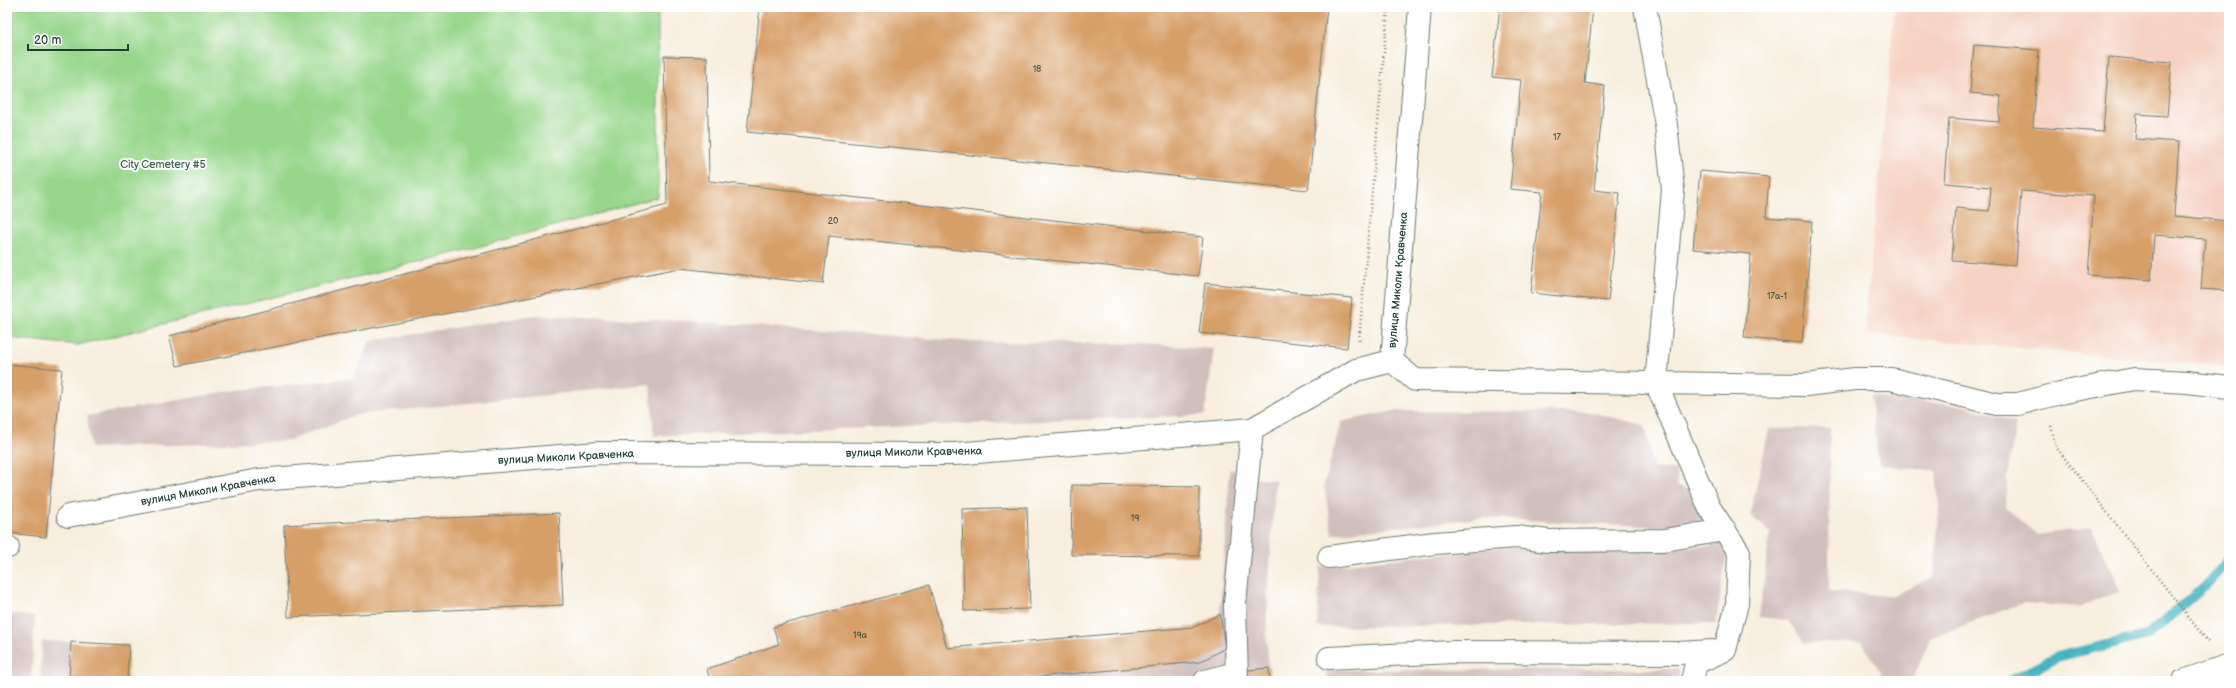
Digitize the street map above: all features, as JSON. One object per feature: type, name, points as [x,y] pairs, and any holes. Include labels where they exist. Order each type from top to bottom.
[{"type":"street","name":"вулиця Миколи Кравченка","points":[[68,516],[259,480],[598,453],[954,454],[1252,429],[1356,370],[1392,361],[1420,7]]},
{"type":"street","points":[[1645,7],[1666,126],[1674,190],[1656,383],[1709,507],[1739,552],[1737,604],[1725,650],[1696,664],[1692,681]]},
{"type":"street","points":[[1392,361],[1415,380],[1806,385],[1855,379],[1891,379],[1997,404],[2018,404],[2044,397],[2134,379],[2187,382],[2229,387]]},
{"type":"street","points":[[1204,681],[1236,677],[1235,603],[1252,429]]},
{"type":"street","points":[[1329,557],[1435,543],[1516,537],[1548,541],[1664,540],[1725,530]]},
{"type":"street","points":[[1329,658],[1453,652],[1677,654],[1725,650]]},
{"type":"street","points":[[2183,681],[2228,668]]},
{"type":"path","points":[[1356,370],[1388,7]]},
{"type":"path","points":[[2044,397],[2056,447],[2194,625]]},
{"type":"shaded area","points":[[1895,7],[2229,7],[2229,367],[1864,334]]},
{"type":"shaded area","points":[[535,315],[685,321],[975,342],[1143,344],[1214,349],[1205,415],[654,436],[650,384],[356,415],[287,441],[91,448],[87,416],[230,391],[353,378],[370,341]]},
{"type":"shaded area","points":[[1870,396],[1965,406],[2016,423],[2007,478],[2006,508],[2037,535],[2091,527],[2121,591],[2080,607],[2023,603],[1930,638],[1914,678],[1885,679],[1862,642],[1804,643],[1788,620],[1759,617],[1770,532],[1750,515],[1769,429],[1830,428],[1829,591],[1891,596],[1934,577],[1939,508],[1936,471],[1879,465]]},
{"type":"shaded area","points":[[1393,411],[1590,412],[1645,425],[1653,468],[1677,470],[1677,485],[1703,497],[1700,523],[1684,528],[1482,518],[1332,534],[1324,484],[1341,422]]},
{"type":"shaded area","points":[[1230,469],[1259,479],[1275,480],[1266,633],[1270,681],[845,681],[947,648],[1194,627],[1220,614]]},
{"type":"shaded area","points":[[1728,545],[1716,623],[1317,627],[1320,567],[1512,546],[1596,552]]},
{"type":"shaded area","points":[[7,613],[35,617],[31,681],[7,681]]},
{"type":"shaded area","points":[[42,641],[71,642],[69,681],[40,681]]},
{"type":"shaded area","points":[[1679,669],[1679,681],[1327,681],[1326,670]]},
{"type":"green space","name":"City Cemetery #5","points":[[7,7],[658,7],[658,197],[471,249],[78,345],[7,338]]},
{"type":"building","points":[[760,7],[1327,7],[1308,190],[747,132]]},
{"type":"building","points":[[1500,7],[1593,7],[1585,83],[1605,86],[1594,190],[1620,193],[1608,301],[1531,293],[1542,192],[1510,189],[1521,80],[1492,77]]},
{"type":"building","points":[[1974,45],[2039,50],[2033,127],[2103,132],[2109,57],[2172,62],[2167,116],[2137,114],[2135,139],[2179,142],[2174,216],[2229,221],[2229,291],[2201,289],[2205,239],[2154,235],[2151,280],[2088,275],[2094,196],[2021,191],[2016,265],[1952,260],[1956,208],[1989,211],[1991,187],[1944,183],[1949,118],[1999,122],[2001,96],[1970,93]]},
{"type":"building","points":[[664,56],[707,57],[709,181],[1203,237],[1198,276],[829,236],[823,284],[680,268],[177,366],[169,336],[667,205]]},
{"type":"building","points":[[1700,171],[1769,177],[1766,217],[1812,221],[1802,343],[1744,338],[1751,254],[1693,249]]},
{"type":"building","points":[[1205,283],[1352,298],[1347,348],[1199,333]]},
{"type":"building","points":[[7,364],[62,369],[46,537],[7,533]]},
{"type":"building","points":[[1072,485],[1199,487],[1199,556],[1071,555]]},
{"type":"building","points":[[1027,507],[1030,609],[964,611],[962,509]]},
{"type":"building","points":[[559,513],[563,605],[288,617],[284,525]]},
{"type":"building","points":[[929,585],[947,648],[1194,627],[1220,614],[1225,648],[1200,662],[992,681],[710,681],[707,669],[779,644],[773,627]]},
{"type":"building","points":[[71,642],[129,645],[127,681],[69,681]]},
{"type":"building","points":[[1269,668],[1270,681],[1249,681],[1248,670]]},
{"type":"waterway","points":[[2010,681],[2057,657],[2148,635],[2204,587],[2229,559]]}]
